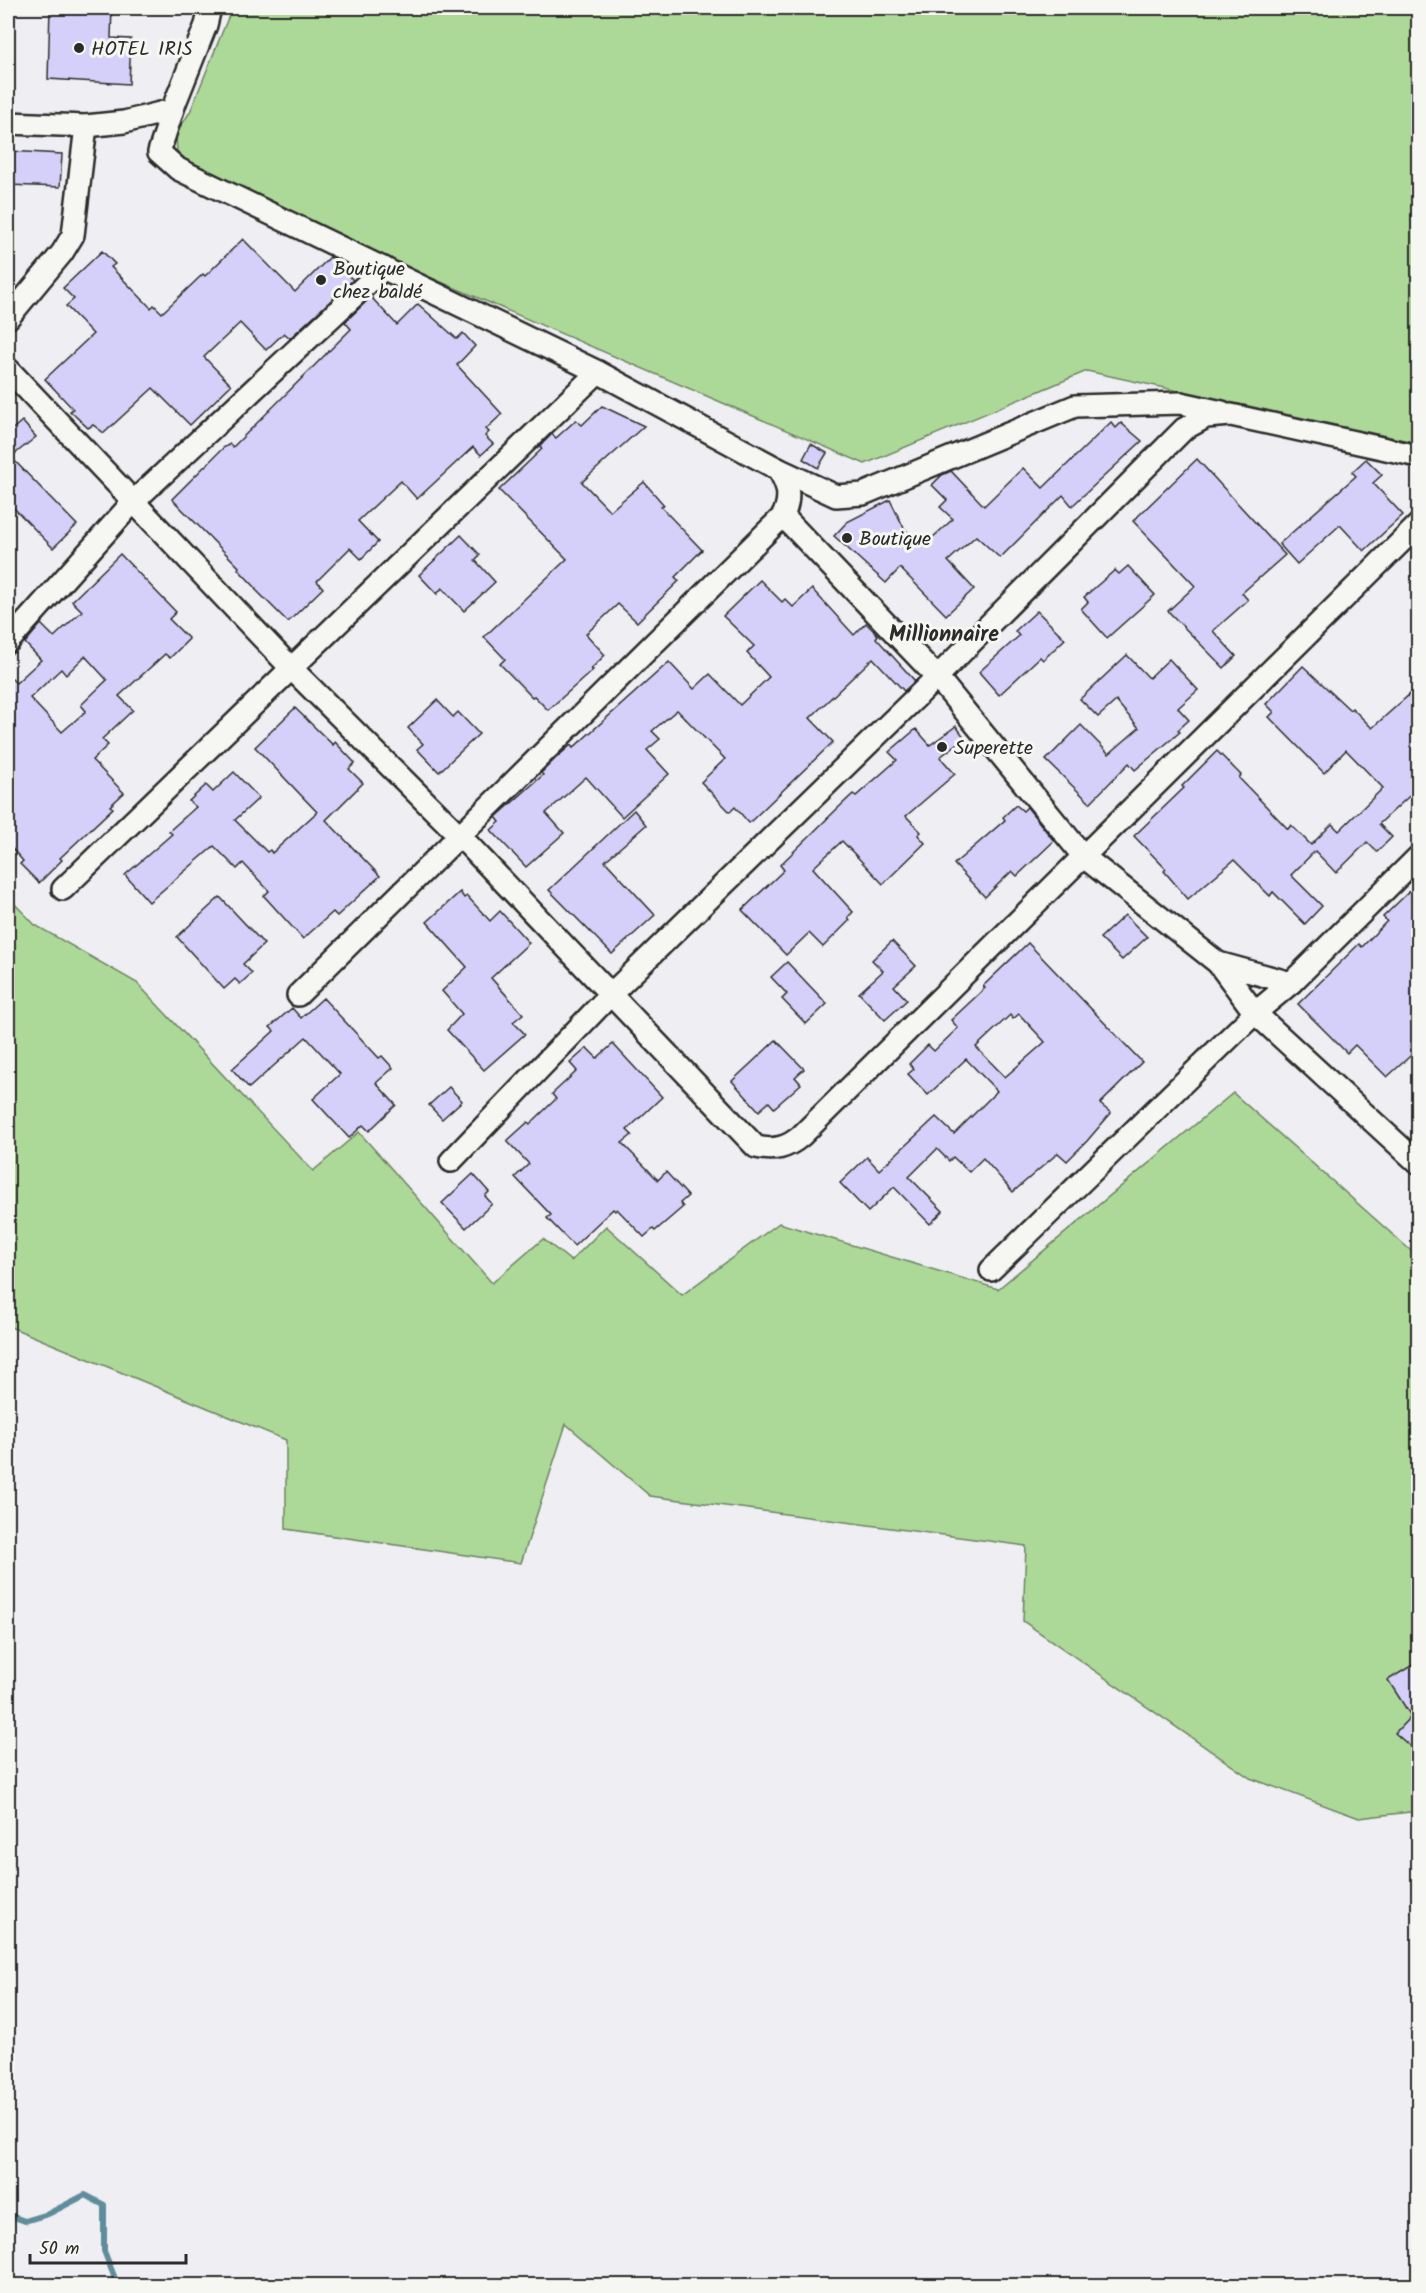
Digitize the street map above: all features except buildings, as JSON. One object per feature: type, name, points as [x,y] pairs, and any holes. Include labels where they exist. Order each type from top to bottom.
[{"type":"street","points":[[210,8],[206,25],[172,110],[159,152],[178,170],[598,372],[778,469],[836,496],[863,494],[1075,406],[1181,403],[1419,456]]},
{"type":"street","points":[[8,123],[86,126],[124,122],[172,110]]},
{"type":"street","points":[[8,318],[62,253],[73,235],[86,126]]},
{"type":"street","points":[[8,642],[134,502],[384,268]]},
{"type":"street","points":[[8,369],[292,669],[460,837],[756,1147],[769,1150],[782,1148],[801,1136],[1419,525]]},
{"type":"street","points":[[63,889],[598,372]]},
{"type":"street","points":[[451,1161],[610,994],[938,677],[1184,429],[1206,417],[1231,414]]},
{"type":"street","points":[[298,995],[783,516],[789,503],[787,484],[778,469]]},
{"type":"street","points":[[783,516],[938,677],[1084,857],[1218,963],[1255,1013],[1419,1163]]},
{"type":"street","points":[[991,1270],[1419,857]]},
{"type":"street","points":[[1218,963],[1291,983]]},
{"type":"green space","points":[[232,8],[1418,8],[1418,443],[1087,371],[865,464],[178,169],[176,134],[190,112]]},
{"type":"green space","points":[[8,897],[35,925],[137,983],[313,1171],[359,1132],[492,1283],[543,1239],[571,1261],[606,1226],[682,1295],[779,1223],[998,1289],[1233,1093],[1418,1257],[1418,1811],[1359,1818],[1250,1778],[1023,1621],[1026,1546],[650,1496],[566,1424],[521,1563],[286,1529],[286,1440],[8,1326]]},
{"type":"waterway","points":[[8,2215],[25,2221],[48,2214],[85,2195],[104,2205],[104,2251],[118,2286]]},
{"type":"place","name":"HOTEL IRIS","points":[[79,48]]},
{"type":"place","name":"Boutique chez baldé","points":[[321,280]]},
{"type":"place","name":"Boutique","points":[[847,538]]},
{"type":"place","name":"Superette","points":[[942,747]]},
{"type":"district","name":"Millionnaire","points":[[944,633]]}]
